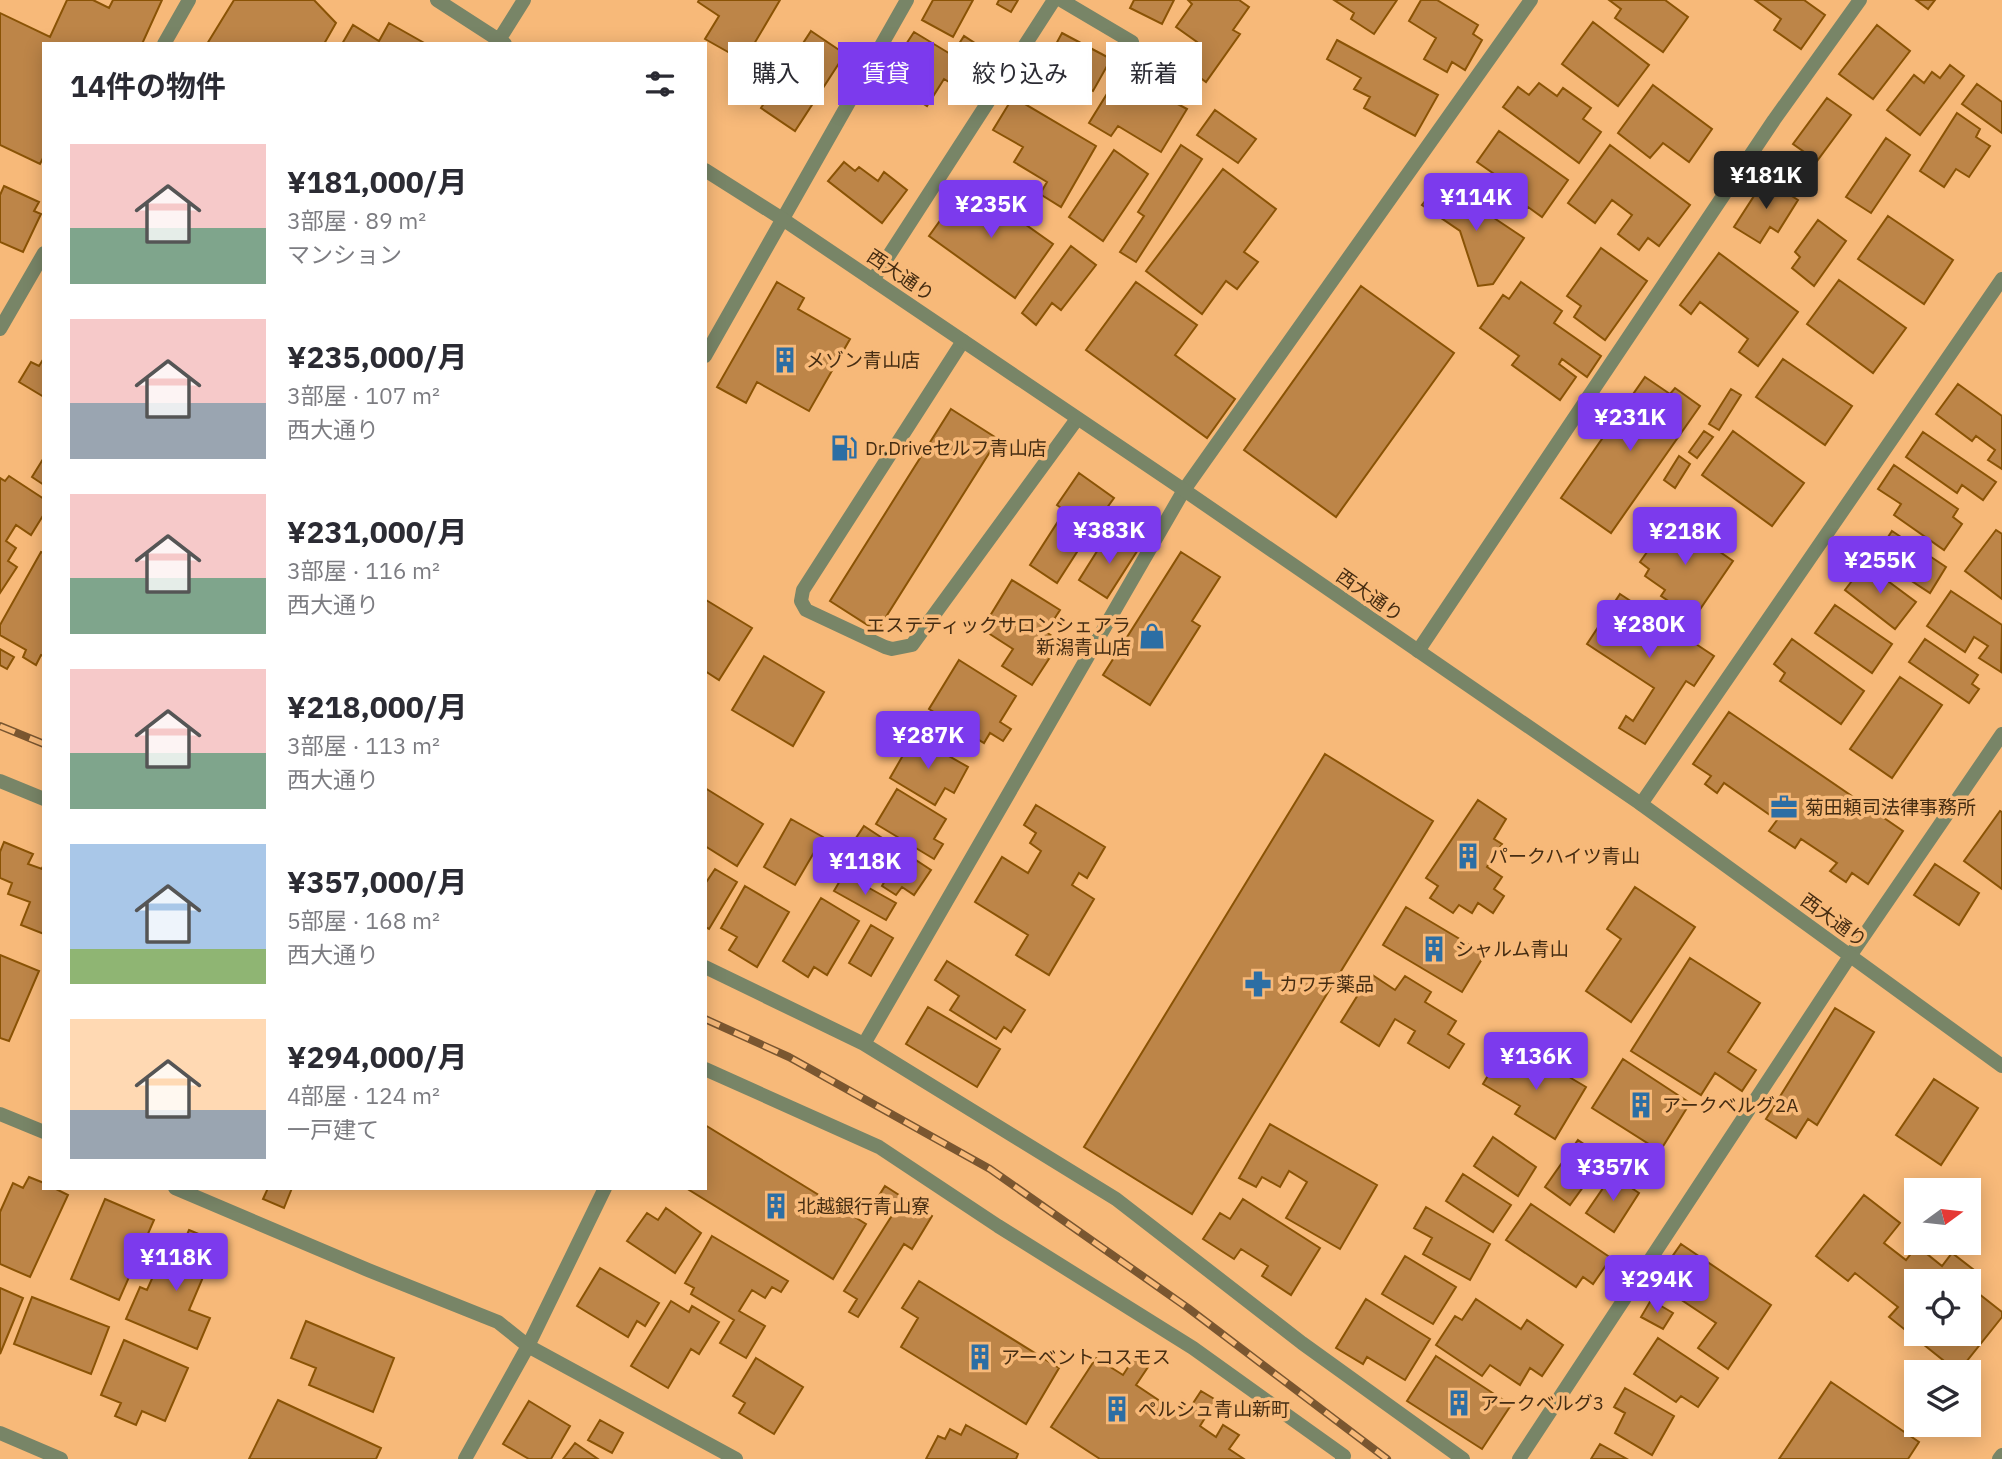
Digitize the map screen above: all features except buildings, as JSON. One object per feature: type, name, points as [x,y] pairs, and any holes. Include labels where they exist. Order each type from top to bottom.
[{"type":"street","points":[[165,42],[189,0]]},
{"type":"street","points":[[437,0],[502,42],[524,0]]},
{"type":"street","points":[[707,353],[907,0]]},
{"type":"street","points":[[873,280],[1054,0]]},
{"type":"street","points":[[1061,0],[1132,42]]},
{"type":"street","points":[[864,1044],[1184,490],[1531,0]]},
{"type":"street","points":[[1418,651],[1766,131],[1860,0]]},
{"type":"street","name":"西大通り","points":[[707,171],[784,219],[1641,804],[2002,1066]]},
{"type":"street","points":[[0,328],[42,256]]},
{"type":"street","points":[[1641,804],[2002,279]]},
{"type":"street","points":[[964,341],[803,590],[801,601],[806,610],[885,647],[892,649],[912,645],[1077,419]]},
{"type":"street","points":[[1519,1459],[1850,956],[2002,734]]},
{"type":"street","points":[[0,781],[42,798]]},
{"type":"street","points":[[707,968],[864,1044],[1116,1199],[1302,1343],[1463,1459]]},
{"type":"street","points":[[707,1070],[879,1147],[998,1226],[1193,1348],[1345,1458]]},
{"type":"street","points":[[0,1114],[42,1131]]},
{"type":"street","points":[[180,1190],[498,1322],[528,1346],[736,1459]]},
{"type":"street","points":[[465,1459],[528,1346],[604,1190]]},
{"type":"street","points":[[0,1433],[61,1459]]},
{"type":"railway","points":[[0,726],[42,743]]},
{"type":"railway","points":[[707,1020],[789,1057],[990,1169],[1188,1308],[1387,1459]]},
{"type":"place","name":"メゾン青山店","points":[[785,360]]},
{"type":"place","name":"Dr.Driveセルフ青山店","points":[[844,448]]},
{"type":"place","name":"エステティックサロンシェアラ 新潟青山店","points":[[1152,636]]},
{"type":"place","name":"菊田頼司法律事務所","points":[[1784,807]]},
{"type":"place","name":"パークハイツ青山","points":[[1468,856]]},
{"type":"place","name":"シャルム青山","points":[[1434,949]]},
{"type":"place","name":"カワチ薬品","points":[[1258,984]]},
{"type":"place","name":"アークベルグ2A","points":[[1641,1105]]},
{"type":"place","name":"北越銀行青山寮","points":[[776,1206]]},
{"type":"place","name":"アーベントコスモス","points":[[980,1357]]},
{"type":"place","name":"アークベルグ3","points":[[1459,1403]]},
{"type":"place","name":"ペルシュ青山新町","points":[[1117,1409]]}]
